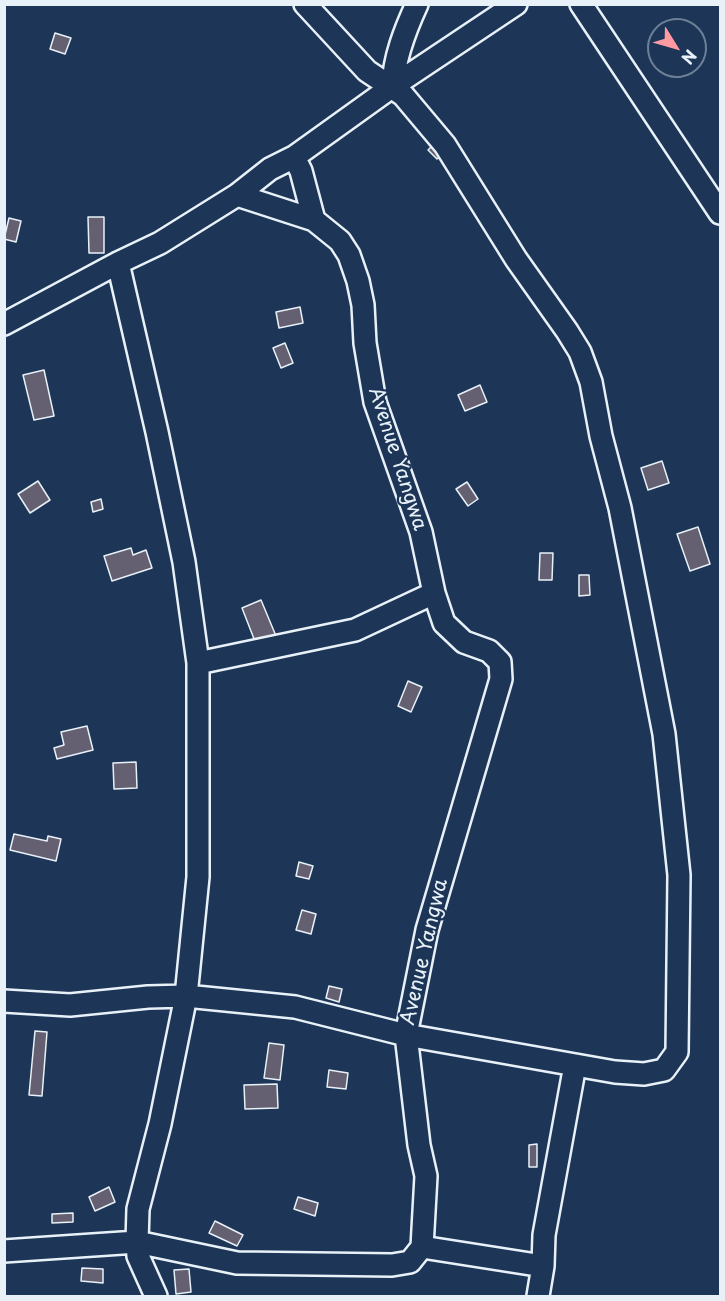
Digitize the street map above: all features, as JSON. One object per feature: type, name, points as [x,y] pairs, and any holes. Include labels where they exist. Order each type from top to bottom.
[{"type":"street","points":[[4,1001],[70,1005],[148,997],[186,996],[295,1007],[406,1035],[615,1072],[644,1074],[664,1070],[677,1052],[679,875],[664,734],[620,508],[601,436],[591,382],[580,352],[516,259],[445,144],[403,95],[393,86],[367,71],[305,4]]},
{"type":"street","points":[[393,86],[393,72],[398,54],[417,4]]},
{"type":"street","points":[[4,324],[160,243],[237,195],[270,169],[294,157],[393,86],[516,4]]},
{"type":"street","points":[[581,4],[720,213]]},
{"type":"street","points":[[294,157],[301,171],[314,220]]},
{"type":"street","points":[[237,195],[314,220]]},
{"type":"street","name":"Avenue Yangwa","points":[[314,220],[340,242],[349,255],[358,281],[375,402],[421,532],[434,593],[444,623],[464,642],[489,651],[500,662],[501,679],[485,739],[459,818],[427,930],[406,1035],[419,1145],[426,1176],[422,1247]]},
{"type":"street","points":[[118,263],[157,432],[181,551],[198,663],[198,877],[186,996],[160,1124],[138,1209],[138,1256],[156,1296]]},
{"type":"street","points":[[198,663],[355,630],[434,593]]},
{"type":"street","points":[[538,1296],[543,1266],[544,1235],[574,1065]]},
{"type":"street","points":[[4,1251],[137,1242],[237,1263],[392,1265],[410,1262],[422,1247],[543,1266]]},
{"type":"building","points":[[55,33],[71,38],[65,54],[50,49]]},
{"type":"building","points":[[437,141],[446,151],[437,159],[428,150]]},
{"type":"building","points":[[88,217],[104,217],[104,253],[89,253]]},
{"type":"building","points":[[9,218],[21,221],[16,242],[4,239]]},
{"type":"building","points":[[300,307],[303,323],[279,328],[276,312]]},
{"type":"building","points":[[285,343],[293,363],[281,368],[273,348]]},
{"type":"building","points":[[44,370],[54,416],[34,420],[23,375]]},
{"type":"building","points":[[480,385],[487,402],[465,411],[458,395]]},
{"type":"building","points":[[662,461],[669,483],[648,490],[641,468]]},
{"type":"building","points":[[38,481],[50,500],[30,513],[18,494]]},
{"type":"building","points":[[467,482],[478,499],[468,506],[456,489]]},
{"type":"building","points":[[101,499],[103,509],[93,512],[91,502]]},
{"type":"building","points":[[698,527],[710,564],[690,571],[677,534]]},
{"type":"building","points":[[131,548],[133,555],[146,550],[152,568],[112,581],[104,556]]},
{"type":"building","points":[[540,553],[553,553],[552,580],[539,580]]},
{"type":"building","points":[[579,575],[589,575],[590,595],[579,596]]},
{"type":"building","points":[[261,600],[276,636],[256,644],[242,608]]},
{"type":"building","points":[[408,681],[422,687],[411,712],[398,706]]},
{"type":"building","points":[[87,726],[93,750],[57,759],[54,748],[64,745],[61,732]]},
{"type":"building","points":[[136,762],[137,788],[114,789],[113,763]]},
{"type":"building","points":[[14,834],[47,841],[48,836],[61,839],[56,861],[10,850]]},
{"type":"building","points":[[299,862],[313,866],[309,879],[296,876]]},
{"type":"building","points":[[302,910],[316,914],[311,934],[296,930]]},
{"type":"building","points":[[329,986],[342,989],[339,1002],[326,998]]},
{"type":"building","points":[[35,1031],[47,1032],[42,1096],[29,1095]]},
{"type":"building","points":[[269,1043],[284,1045],[280,1080],[264,1078]]},
{"type":"building","points":[[329,1070],[348,1073],[346,1089],[327,1087]]},
{"type":"building","points":[[277,1084],[278,1108],[245,1109],[244,1085]]},
{"type":"building","points":[[537,1144],[537,1167],[529,1167],[529,1145]]},
{"type":"building","points":[[109,1187],[115,1202],[95,1211],[89,1197]]},
{"type":"building","points":[[298,1197],[318,1203],[315,1216],[294,1209]]},
{"type":"building","points":[[73,1213],[73,1222],[52,1223],[52,1214]]},
{"type":"building","points":[[215,1221],[243,1235],[237,1246],[209,1233]]},
{"type":"building","points":[[82,1268],[103,1269],[103,1283],[81,1281]]},
{"type":"building","points":[[189,1269],[191,1292],[176,1294],[174,1270]]}]
